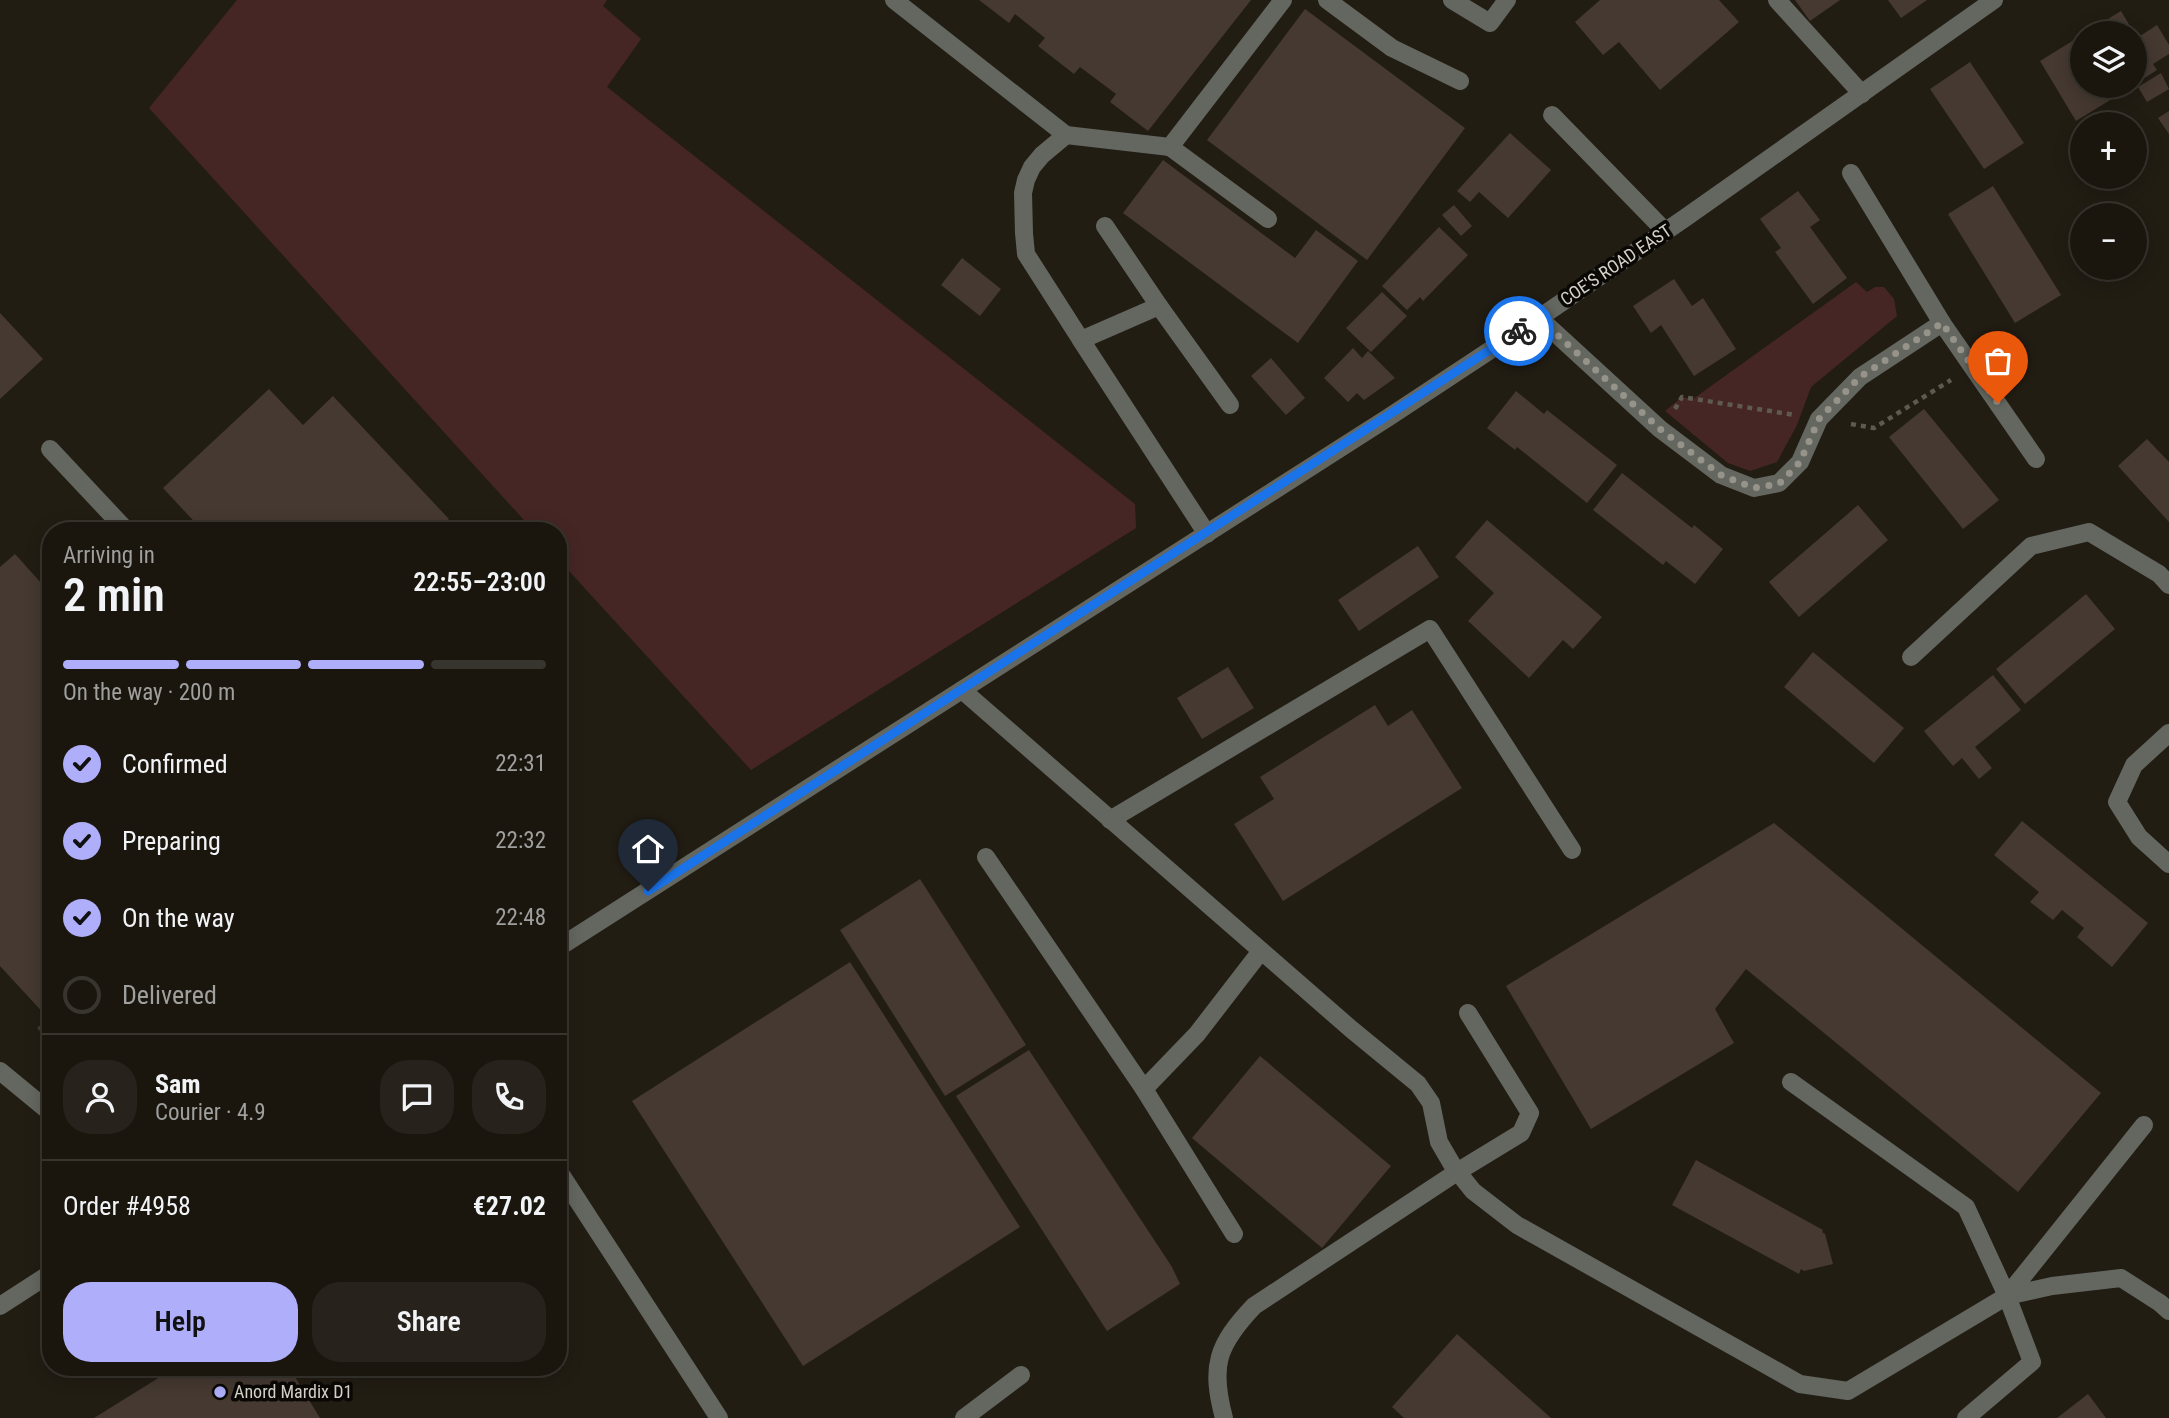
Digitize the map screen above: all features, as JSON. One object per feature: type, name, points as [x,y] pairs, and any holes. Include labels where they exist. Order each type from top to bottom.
[{"type":"street","points":[[894,0],[1066,135],[1170,147],[1268,219]]},
{"type":"street","points":[[1170,147],[1283,0]]},
{"type":"street","points":[[1327,0],[1392,48],[1460,81]]},
{"type":"street","points":[[1452,0],[1490,23],[1507,0]]},
{"type":"street","points":[[1777,0],[1862,94]]},
{"type":"street","name":"COE'S ROAD EAST","points":[[567,942],[1207,534],[1539,318],[1994,0]]},
{"type":"street","points":[[1552,115],[1665,231]]},
{"type":"street","points":[[1066,135],[1042,155],[1026,180],[1023,193],[1026,254],[1207,534]]},
{"type":"street","points":[[1851,173],[1942,323],[2036,459]]},
{"type":"street","points":[[1105,226],[1230,405]]},
{"type":"street","points":[[1081,340],[1159,306]]},
{"type":"street","points":[[1539,318],[1660,429],[1721,475],[1754,488],[1779,484],[1800,462],[1819,419],[1860,377],[1942,323]]},
{"type":"street","points":[[50,449],[118,522]]},
{"type":"street","points":[[1911,657],[2031,546],[2089,532],[2159,574],[2169,585]]},
{"type":"street","points":[[1110,820],[1430,629],[1572,850]]},
{"type":"street","points":[[962,690],[1418,1084],[1431,1103],[1439,1142],[1473,1191],[1517,1225],[1800,1384],[1848,1391],[2007,1296],[2052,1286],[2121,1278],[2169,1311]]},
{"type":"street","points":[[2169,733],[2134,765],[2117,802],[2140,837],[2169,864]]},
{"type":"street","points":[[986,857],[1144,1089],[1234,1234]]},
{"type":"street","points":[[1144,1089],[1197,1034],[1261,951]]},
{"type":"street","points":[[1224,1418],[1216,1388],[1218,1357],[1240,1321],[1254,1306],[1521,1133],[1530,1113],[1468,1013]]},
{"type":"street","points":[[0,1071],[42,1106]]},
{"type":"street","points":[[1791,1082],[1966,1207],[2007,1296],[2032,1362],[1966,1418]]},
{"type":"street","points":[[2007,1296],[2144,1125]]},
{"type":"street","points":[[567,1184],[719,1418]]},
{"type":"street","points":[[0,1306],[42,1279]]},
{"type":"street","points":[[964,1418],[1021,1375]]},
{"type":"shaded area","points":[[237,0],[607,0],[603,6],[641,39],[607,87],[1135,504],[1136,528],[751,770],[567,569],[567,522],[526,522],[149,108]]},
{"type":"shaded area","points":[[1856,282],[1867,292],[1875,287],[1884,287],[1894,299],[1897,316],[1811,387],[1797,425],[1777,462],[1750,471],[1728,463],[1665,411],[1682,397],[1693,399]]},
{"type":"building","points":[[979,0],[1251,0],[1148,131],[1110,102],[1116,94],[1080,67],[1074,74],[1038,46],[1045,38],[1015,14],[1009,23]]},
{"type":"building","points":[[1600,0],[1719,0],[1739,22],[1660,90],[1619,42],[1603,55],[1575,22]]},
{"type":"building","points":[[1795,0],[1840,0],[1810,21]]},
{"type":"building","points":[[1888,0],[1927,0],[1901,18]]},
{"type":"building","points":[[1305,9],[1465,128],[1367,260],[1207,140]]},
{"type":"building","points":[[2121,11],[2127,21],[2105,21]]},
{"type":"building","points":[[2157,25],[2169,45],[2169,54],[2153,64],[2157,70],[2147,76],[2147,32]]},
{"type":"building","points":[[2070,42],[2070,98],[2113,98],[2091,112],[2071,112],[2040,61]]},
{"type":"building","points":[[1970,62],[2024,143],[1984,169],[1930,89]]},
{"type":"building","points":[[2161,73],[2169,89],[2147,102],[2145,98],[2147,98],[2147,82]]},
{"type":"building","points":[[2169,111],[2169,134],[2158,118]]},
{"type":"building","points":[[1510,133],[1551,170],[1508,218],[1479,192],[1470,202],[1457,191]]},
{"type":"building","points":[[1163,160],[1295,258],[1316,230],[1358,261],[1298,343],[1123,213]]},
{"type":"building","points":[[1993,186],[2061,295],[2015,323],[1948,214]]},
{"type":"building","points":[[1798,191],[1820,220],[1810,227],[1847,278],[1813,304],[1775,252],[1781,248],[1760,219]]},
{"type":"building","points":[[1454,205],[1472,226],[1461,236],[1442,215]]},
{"type":"building","points":[[1439,227],[1468,255],[1423,301],[1420,297],[1407,310],[1382,286]]},
{"type":"building","points":[[962,258],[1001,289],[980,316],[941,285]]},
{"type":"building","points":[[1674,279],[1692,306],[1703,298],[1736,349],[1694,376],[1661,325],[1651,333],[1633,306]]},
{"type":"building","points":[[1382,292],[1407,316],[1371,352],[1346,328]]},
{"type":"building","points":[[0,313],[43,359],[0,399]]},
{"type":"building","points":[[1353,348],[1362,358],[1368,351],[1395,378],[1364,400],[1357,393],[1348,402],[1324,378]]},
{"type":"building","points":[[1271,358],[1305,398],[1286,415],[1251,376]]},
{"type":"building","points":[[269,389],[303,425],[333,396],[449,519],[446,522],[195,522],[163,488]]},
{"type":"building","points":[[1516,391],[1544,414],[1547,410],[1617,465],[1587,503],[1517,447],[1515,450],[1487,428]]},
{"type":"building","points":[[1924,409],[1999,500],[1963,529],[1889,437]]},
{"type":"building","points":[[2147,439],[2169,462],[2169,522],[2118,466]]},
{"type":"building","points":[[1622,473],[1723,549],[1695,584],[1666,561],[1663,565],[1593,510]]},
{"type":"building","points":[[1858,505],[1888,540],[1799,617],[1769,582]]},
{"type":"building","points":[[1487,520],[1602,617],[1573,649],[1563,640],[1529,678],[1468,621],[1494,593],[1455,557]]},
{"type":"building","points":[[1418,546],[1439,577],[1359,631],[1338,600]]},
{"type":"building","points":[[15,554],[42,584],[42,1012],[0,966],[0,567]]},
{"type":"building","points":[[2086,594],[2115,629],[2025,704],[1996,669]]},
{"type":"building","points":[[1813,652],[1904,728],[1874,763],[1784,687]]},
{"type":"building","points":[[1228,667],[1254,708],[1202,739],[1177,698]]},
{"type":"building","points":[[1993,675],[2021,710],[1975,747],[1992,768],[1979,779],[1962,758],[1953,766],[1924,731]]},
{"type":"building","points":[[1375,705],[1388,726],[1412,710],[1462,788],[1283,901],[1234,824],[1274,799],[1260,777]]},
{"type":"building","points":[[2022,821],[2148,923],[2112,967],[2077,937],[2084,928],[2062,910],[2053,920],[2030,902],[2039,892],[1994,855]]},
{"type":"building","points":[[1774,823],[2101,1093],[2018,1192],[1746,969],[1715,1009],[1734,1043],[1591,1129],[1506,986]]},
{"type":"building","points":[[920,879],[1026,1045],[945,1096],[840,930]]},
{"type":"building","points":[[850,962],[1020,1227],[803,1366],[632,1101]]},
{"type":"building","points":[[1029,1050],[1172,1267],[1180,1284],[1107,1331],[956,1096]]},
{"type":"building","points":[[1260,1056],[1391,1166],[1322,1248],[1192,1138]]},
{"type":"building","points":[[1696,1160],[1823,1230],[1833,1264],[1804,1271],[1801,1269],[1799,1274],[1672,1205]]},
{"type":"building","points":[[1457,1334],[1551,1418],[1404,1418],[1392,1407]]},
{"type":"building","name":"Anord Mardix D1","points":[[162,1376],[294,1376],[320,1418],[94,1418]]},
{"type":"building","points":[[2088,1394],[2106,1418],[2057,1418]]},
{"type":"way so far","points":[[1519,331],[1539,318],[1660,429],[1721,475],[1754,488],[1779,484],[1800,462],[1819,419],[1860,377],[1942,323],[1998,403]]},
{"type":"place","name":"Anord Mardix D1","points":[[220,1392]]},
{"type":"route","points":[[648,891],[1519,331]]}]
